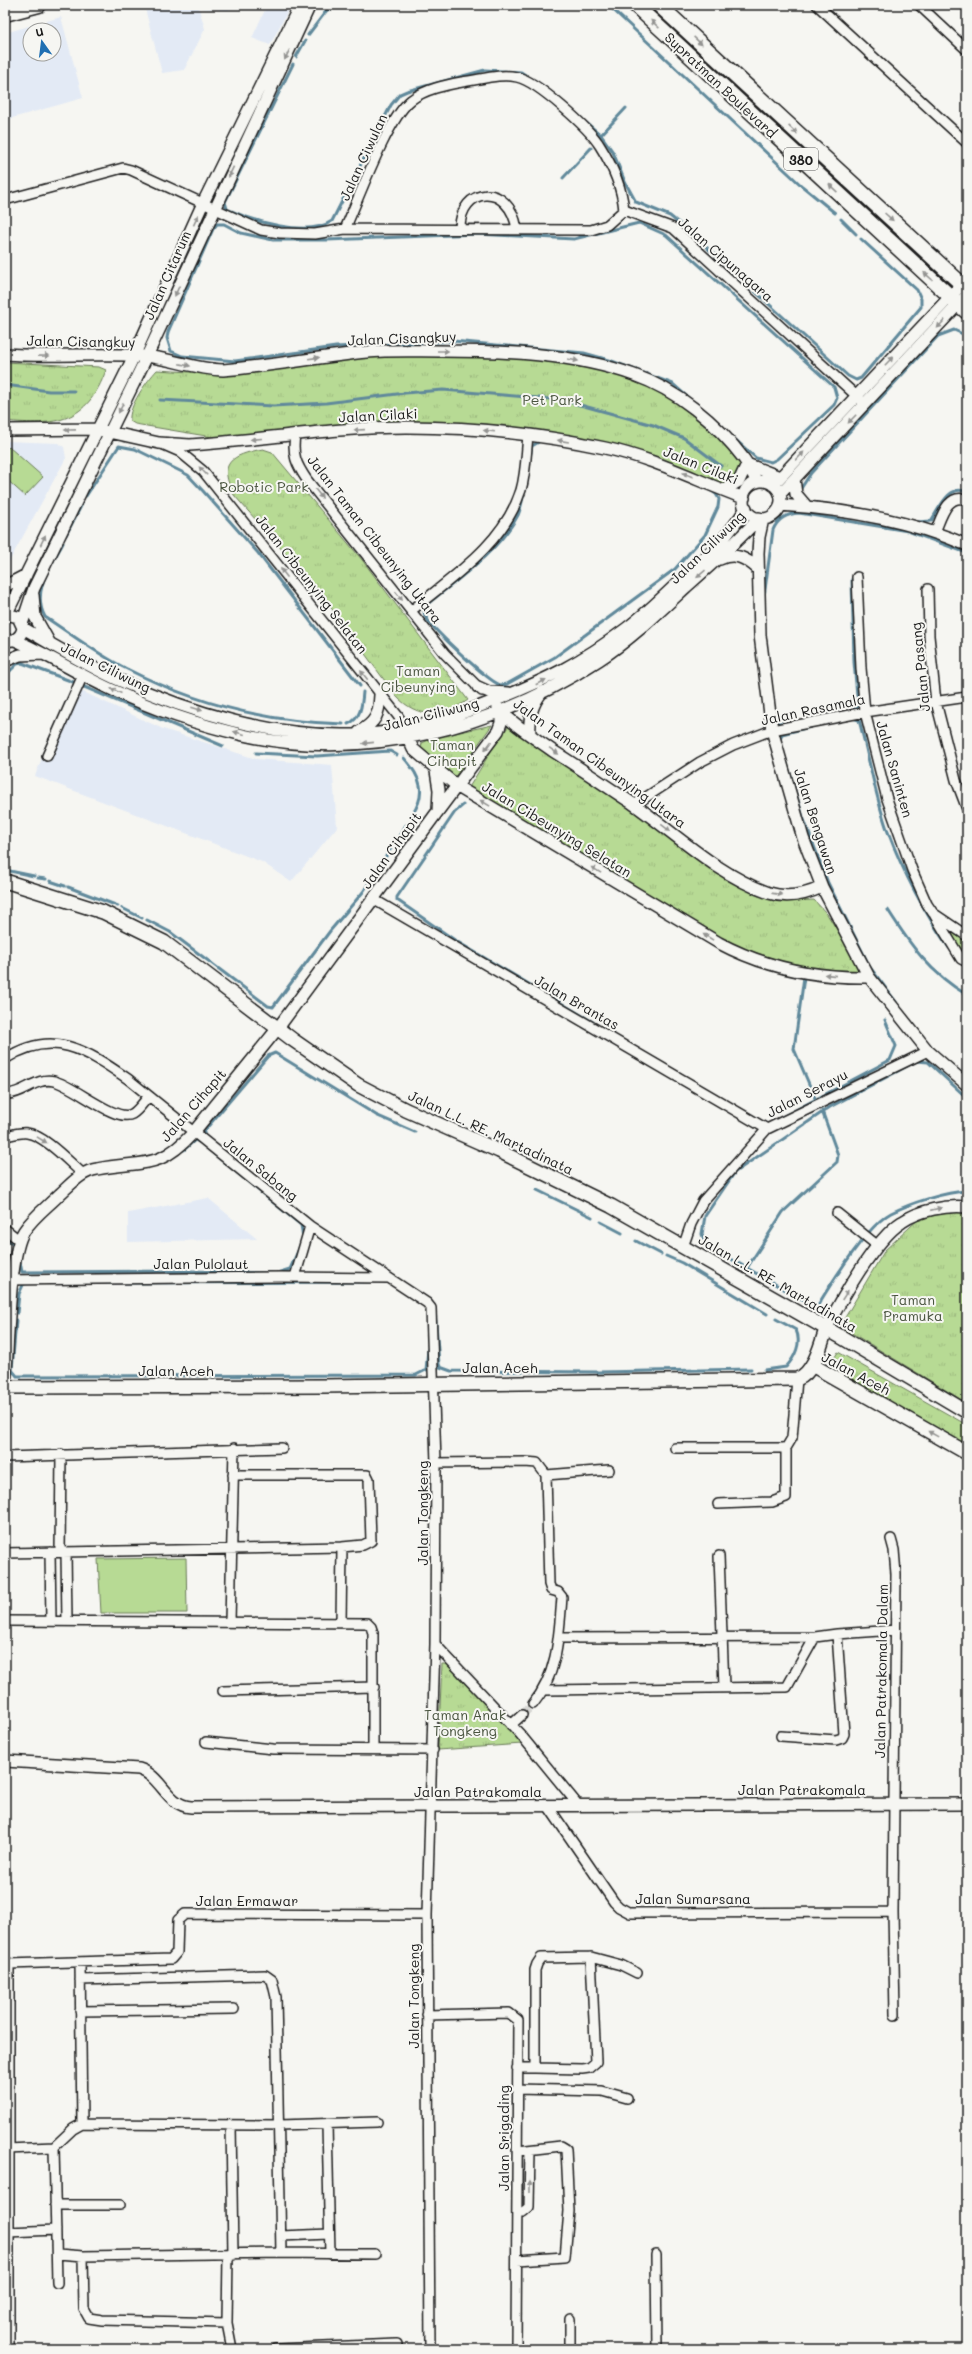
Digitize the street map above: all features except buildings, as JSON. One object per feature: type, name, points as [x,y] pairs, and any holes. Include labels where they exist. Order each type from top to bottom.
[{"type":"main road","points":[[5,14],[39,5]]},
{"type":"main road","name":"Supratman Boulevard","points":[[634,5],[706,71],[963,295]]},
{"type":"main road","name":"Supratman Boulevard","points":[[659,5],[718,59],[963,295]]},
{"type":"main road","points":[[706,71],[718,59]]},
{"type":"main road","name":"Jalan L.L. RE. Martadinata","points":[[5,881],[103,912],[164,942],[348,1079],[378,1097],[499,1151],[604,1202],[826,1329],[967,1412]]},
{"type":"main road","points":[[812,1365],[826,1329]]},
{"type":"main road","name":"Jalan Aceh","points":[[5,1388],[797,1379],[804,1375],[812,1365],[967,1453]]},
{"type":"street","name":"Jalan Citarum","points":[[9,642],[20,635],[34,588],[109,431],[147,356],[214,208],[300,5]]},
{"type":"street","name":"Jalan Citarum","points":[[6,615],[96,429],[134,356],[204,203],[310,5]]},
{"type":"street","points":[[817,5],[967,143]]},
{"type":"street","points":[[919,5],[967,50]]},
{"type":"street","name":"Jalan Ciwulan","points":[[345,229],[387,134],[399,112],[411,100],[427,91],[500,76],[516,77],[537,86],[600,145],[622,191],[624,210]]},
{"type":"street","points":[[5,200],[123,168],[204,203],[243,223],[261,230],[280,233],[315,234],[345,229],[460,228],[566,231],[591,230],[607,225],[624,210]]},
{"type":"street","points":[[460,228],[463,212],[469,203],[476,198],[495,196],[503,199],[510,208],[517,229]]},
{"type":"street","name":"Jalan Cipunagara","points":[[624,210],[673,228],[866,404]]},
{"type":"street","points":[[963,295],[856,396],[778,490],[774,514],[761,518],[754,517],[745,503],[748,488],[757,482],[763,481],[778,490],[807,507],[843,512],[935,532],[967,544]]},
{"type":"street","points":[[778,490],[794,479],[866,404],[963,295]]},
{"type":"street","name":"Jalan Cisangkuy","points":[[5,354],[36,356],[147,356],[210,370],[223,370],[339,355],[399,351],[522,354],[573,360],[635,375],[674,395],[701,414],[747,464],[757,482]]},
{"type":"street","name":"Jalan Cilaki","points":[[5,430],[96,429],[159,443],[190,445],[406,427],[481,430],[604,448],[640,457],[724,490],[745,503]]},
{"type":"street","name":"Jalan Taman Cibeunying Utara","points":[[295,436],[293,451],[296,463],[445,654],[501,711],[530,735],[634,805],[710,861],[770,893],[801,896],[822,887]]},
{"type":"street","points":[[411,611],[480,552],[502,529],[514,508],[521,489],[528,436]]},
{"type":"street","name":"Jalan Cibeunying Selatan","points":[[159,443],[180,452],[203,471],[398,716],[412,749],[458,787],[706,936],[744,956],[799,972],[849,978],[869,977]]},
{"type":"street","points":[[724,490],[739,481],[747,464],[778,490]]},
{"type":"street","points":[[794,479],[796,494],[807,507]]},
{"type":"street","points":[[935,532],[951,501],[962,498],[967,500]]},
{"type":"street","name":"Jalan Ciliwung","points":[[9,642],[46,655],[116,692],[166,712],[240,734],[280,741],[355,744],[406,733],[451,718],[492,701],[523,691],[574,665],[641,623],[729,533],[745,503]]},
{"type":"street","name":"Jalan Ciliwung","points":[[6,615],[14,616],[22,626],[122,681],[171,700],[258,726],[314,733],[353,735],[406,733],[455,727],[501,711],[599,660],[717,560],[761,518]]},
{"type":"street","name":"Jalan Bengawan","points":[[761,518],[758,570],[760,635],[772,730],[794,809],[822,887],[869,977],[928,1051],[967,1085]]},
{"type":"street","points":[[717,560],[727,556],[745,558],[758,570]]},
{"type":"street","points":[[5,586],[26,575]]},
{"type":"street","name":"Jalan Saninten","points":[[857,578],[861,668],[865,712],[887,799],[896,828],[921,892],[961,959],[967,962]]},
{"type":"street","points":[[34,588],[35,617],[49,642]]},
{"type":"street","name":"Jalan Pasang","points":[[928,589],[929,636],[936,702],[956,780],[967,809]]},
{"type":"street","points":[[5,661],[20,655],[46,655]]},
{"type":"street","points":[[47,756],[84,675]]},
{"type":"street","points":[[478,687],[499,693],[523,691]]},
{"type":"street","points":[[530,735],[532,706],[542,691]]},
{"type":"street","points":[[353,735],[375,721],[378,714],[380,695]]},
{"type":"street","name":"Jalan Rasamala","points":[[634,805],[700,762],[733,745],[772,730],[865,712],[967,697]]},
{"type":"street","points":[[166,712],[171,700]]},
{"type":"street","name":"Jalan Cihapit","points":[[5,1388],[9,1279],[19,1240],[31,1221],[83,1174],[95,1169],[152,1162],[164,1158],[179,1148],[193,1133],[278,1028],[438,811],[458,787],[498,731],[501,723],[501,711]]},
{"type":"street","name":"Jalan Cihapit","points":[[436,770],[439,790],[438,811]]},
{"type":"street","name":"Jalan Brantas","points":[[373,900],[766,1129]]},
{"type":"street","name":"Jalan Saninten","points":[[933,913],[967,936]]},
{"type":"street","name":"Jalan Sabang","points":[[5,1059],[18,1051],[44,1043],[70,1046],[96,1057],[149,1096],[310,1226],[427,1303],[431,1308],[435,1384]]},
{"type":"street","name":"Jalan Serayu","points":[[683,1247],[691,1224],[703,1201],[766,1129],[928,1051]]},
{"type":"street","points":[[5,1092],[8,1094],[14,1094],[22,1091],[28,1085],[43,1081],[54,1081],[82,1094],[114,1113],[126,1115],[134,1112],[149,1096]]},
{"type":"street","points":[[5,1136],[28,1133],[35,1136],[46,1143],[83,1174]]},
{"type":"street","points":[[826,1329],[838,1307],[878,1246],[902,1222],[937,1208],[967,1207]]},
{"type":"street","points":[[837,1213],[878,1246]]},
{"type":"street","points":[[295,1277],[310,1226]]},
{"type":"street","points":[[5,1229],[19,1240]]},
{"type":"street","name":"Jalan Pulolaut","points":[[9,1279],[295,1277],[388,1278]]},
{"type":"street","points":[[718,1504],[772,1502],[786,1497],[786,1448],[792,1438],[797,1379]]},
{"type":"street","name":"Jalan Tongkeng","points":[[430,2349],[427,1915],[435,1644],[435,1384]]},
{"type":"street","points":[[230,1622],[234,1448]]},
{"type":"street","points":[[5,1457],[234,1448],[282,1448]]},
{"type":"street","points":[[675,1448],[786,1448]]},
{"type":"street","points":[[61,1454],[66,1622]]},
{"type":"street","points":[[436,1463],[525,1462],[537,1464],[546,1475],[549,1584],[551,1590],[558,1592],[562,1597],[558,1638],[553,1667],[545,1690],[533,1704]]},
{"type":"street","points":[[546,1475],[609,1470]]},
{"type":"street","points":[[5,1553],[342,1546],[363,1544],[371,1541],[369,1479],[367,1475],[233,1475]]},
{"type":"street","name":"Jalan Patrakomala Dalam","points":[[891,1538],[894,1550],[896,1574],[894,1630],[894,1804]]},
{"type":"street","points":[[341,1623],[342,1546]]},
{"type":"street","points":[[50,1552],[51,1622]]},
{"type":"street","points":[[719,1556],[724,1687]]},
{"type":"street","points":[[5,1621],[367,1623],[371,1627],[374,1687],[373,1749]]},
{"type":"street","points":[[558,1638],[815,1637],[894,1630]]},
{"type":"street","points":[[781,1736],[836,1740],[842,1738],[844,1734],[837,1634]]},
{"type":"street","points":[[545,1690],[787,1687],[815,1637]]},
{"type":"street","points":[[435,1644],[511,1725],[580,1806]]},
{"type":"street","points":[[223,1691],[374,1687]]},
{"type":"street","points":[[511,1725],[522,1715]]},
{"type":"street","points":[[206,1742],[273,1749],[433,1750]]},
{"type":"street","name":"Jalan Patrakomala","points":[[5,1761],[139,1769],[152,1774],[169,1796],[183,1806],[967,1804]]},
{"type":"street","points":[[894,1804],[893,1912],[895,2015]]},
{"type":"street","name":"Jalan Sumarsana","points":[[548,1806],[614,1902],[624,1911],[893,1912]]},
{"type":"street","name":"Jalan Ermawar","points":[[6,1963],[80,1963],[171,1959],[177,1952],[178,1920],[185,1914],[427,1915]]},
{"type":"street","points":[[535,2068],[537,1964],[544,1957],[591,1957],[621,1965],[638,1973]]},
{"type":"street","points":[[517,2068],[589,2068],[596,2062],[591,1957]]},
{"type":"street","points":[[6,1963],[8,2349]]},
{"type":"street","points":[[80,1963],[82,2124]]},
{"type":"street","points":[[80,1980],[264,1975],[272,1980],[276,1997],[281,2253]]},
{"type":"street","points":[[80,2011],[234,2009]]},
{"type":"street","name":"Jalan Srigading","points":[[428,2015],[509,2013],[514,2015],[519,2025],[517,2068],[518,2151],[516,2349]]},
{"type":"street","points":[[517,2089],[602,2091],[627,2098]]},
{"type":"street","points":[[7,2149],[54,2147],[73,2129],[82,2124],[279,2125],[377,2122]]},
{"type":"street","points":[[327,2124],[330,2254]]},
{"type":"street","points":[[231,2125],[230,2255],[226,2323],[232,2349]]},
{"type":"street","points":[[517,2260],[560,2259],[566,2255],[568,2211],[567,2153],[561,2146],[518,2151]]},
{"type":"street","points":[[54,2147],[58,2254],[57,2283]]},
{"type":"street","points":[[517,2212],[523,2212],[530,2208],[530,2150]]},
{"type":"street","points":[[55,2205],[120,2205]]},
{"type":"street","points":[[7,2232],[56,2230]]},
{"type":"street","points":[[281,2236],[329,2234]]},
{"type":"street","points":[[58,2254],[83,2256],[230,2255],[281,2253],[375,2254]]},
{"type":"street","points":[[656,2254],[657,2349]]},
{"type":"street","points":[[83,2256],[84,2309],[89,2318],[102,2320],[226,2323]]},
{"type":"street","points":[[570,2318],[570,2349]]},
{"type":"street","points":[[275,2349],[398,2344]]},
{"type":"shaded area","points":[[144,5],[198,5],[205,29],[184,70],[162,73]]},
{"type":"shaded area","points":[[201,5],[240,5],[228,10],[202,8]]},
{"type":"shaded area","points":[[255,5],[291,5],[270,45],[252,38],[265,10]]},
{"type":"shaded area","points":[[61,17],[83,98],[5,120],[5,33],[22,28],[22,62],[62,62],[62,22],[44,22]]},
{"type":"shaded area","points":[[5,441],[58,443],[64,447],[66,458],[5,569]]},
{"type":"shaded area","points":[[79,690],[163,729],[256,759],[332,765],[337,827],[291,882],[262,862],[35,776],[42,758],[46,759]]},
{"type":"shaded area","points":[[208,1198],[257,1239],[128,1242],[128,1213]]},
{"type":"green space","name":"Pet Park","points":[[411,354],[555,360],[623,372],[675,393],[743,461],[733,478],[721,485],[684,469],[529,434],[331,429],[212,437],[135,424],[130,421],[130,415],[135,401],[148,380],[157,370],[222,374],[356,357]]},
{"type":"green space","points":[[5,362],[99,367],[106,370],[98,388],[89,401],[79,411],[68,417],[40,423],[5,421]]},
{"type":"green space","points":[[9,447],[43,477],[25,496],[5,478],[5,451]]},
{"type":"green space","points":[[263,449],[272,452],[363,561],[468,700],[449,710],[440,713],[431,713],[413,709],[404,704],[396,696],[321,594],[234,495],[227,475],[227,468],[230,462],[243,454]]},
{"type":"green space","name":"Taman Cihapit","points":[[492,725],[454,778],[421,748],[422,743],[433,738]]},
{"type":"green space","points":[[509,726],[608,790],[702,861],[792,901],[814,900],[827,914],[859,965],[858,970],[852,974],[802,969],[746,952],[468,789],[499,738]]},
{"type":"green space","points":[[947,926],[967,939],[967,959],[947,932]]},
{"type":"green space","name":"Taman Pramuka","points":[[949,1210],[967,1210],[967,1403],[840,1326],[885,1250],[922,1216]]},
{"type":"green space","points":[[838,1352],[967,1425],[967,1447],[828,1368]]},
{"type":"green space","points":[[186,1558],[187,1613],[101,1613],[98,1559]]},
{"type":"green space","name":"Taman Anak Tongkeng","points":[[442,1664],[447,1664],[522,1744],[438,1750]]},
{"type":"waterway","points":[[308,35],[327,10],[342,5]]},
{"type":"waterway","points":[[608,5],[802,186],[835,213]]},
{"type":"waterway","points":[[296,57],[305,41]]},
{"type":"waterway","points":[[293,64],[225,202],[227,209],[238,214],[265,223],[295,228],[321,226],[332,221],[391,105],[400,94],[485,70],[521,72],[531,79]]},
{"type":"waterway","points":[[600,136],[626,108]]},
{"type":"waterway","points":[[584,121],[601,135],[613,152],[625,182],[636,202],[670,216],[692,234],[848,376],[856,380],[861,378],[921,307],[921,299],[917,290],[861,239]]},
{"type":"waterway","points":[[563,178],[591,148]]},
{"type":"waterway","points":[[841,219],[856,234]]},
{"type":"waterway","points":[[639,223],[666,235],[834,387],[837,398],[834,405],[777,459],[771,462],[756,458],[673,384],[609,360],[584,353],[453,341],[336,347],[235,361],[182,356],[171,351],[167,338],[168,332],[213,229],[217,224],[224,224],[241,233],[273,240],[327,240],[477,234],[574,239],[639,223]]},
{"type":"waterway","points":[[800,490],[811,473],[938,336],[954,330],[967,336]]},
{"type":"waterway","points":[[5,385],[49,391],[74,391]]},
{"type":"waterway","points":[[160,400],[273,406],[326,403],[405,393],[443,390],[562,400],[653,425],[684,438],[721,466]]},
{"type":"waterway","points":[[542,440],[583,446],[632,458],[657,466],[700,484],[716,494],[719,499],[718,507],[705,535],[675,569],[555,657],[507,684],[500,685],[473,665],[440,634],[426,618],[424,607],[476,565],[500,541],[510,528],[520,509],[532,446],[542,440]]},
{"type":"waterway","points":[[86,496],[119,446],[135,449],[188,475],[258,553],[360,686]]},
{"type":"waterway","points":[[917,522],[931,521],[941,504],[950,494],[961,490],[967,492]]},
{"type":"waterway","points":[[66,535],[82,504]]},
{"type":"waterway","points":[[764,597],[773,530],[777,522],[783,517],[791,514],[799,513],[908,531],[967,553]]},
{"type":"waterway","points":[[63,543],[44,579],[41,588],[41,607],[45,617],[94,650],[125,668],[204,701],[259,715],[343,724]]},
{"type":"waterway","points":[[852,579],[854,662],[858,706],[853,710]]},
{"type":"waterway","points":[[5,676],[17,664],[22,663],[76,683]]},
{"type":"waterway","points":[[82,686],[223,746]]},
{"type":"waterway","points":[[348,724],[356,719],[360,711],[363,692]]},
{"type":"waterway","points":[[776,717],[779,723],[787,723]]},
{"type":"waterway","points":[[852,718],[859,720],[879,805],[894,848],[915,892],[931,921],[949,948]]},
{"type":"waterway","points":[[780,740],[782,734],[814,726]]},
{"type":"waterway","points":[[256,753],[317,756],[390,751],[397,755]]},
{"type":"waterway","points":[[785,757],[803,817],[828,883],[867,961]]},
{"type":"waterway","points":[[404,758],[415,772],[421,792],[417,807],[412,815]]},
{"type":"waterway","points":[[463,805],[455,812],[397,897],[397,900],[456,941],[593,1022]]},
{"type":"waterway","points":[[147,920],[170,932],[268,1006],[273,1007],[330,931],[363,892],[406,825]]},
{"type":"waterway","points":[[5,870],[34,876]]},
{"type":"waterway","points":[[38,878],[46,879]]},
{"type":"waterway","points":[[50,881],[65,886]]},
{"type":"waterway","points":[[68,887],[118,906]]},
{"type":"waterway","points":[[122,908],[142,918]]},
{"type":"waterway","points":[[888,910],[922,958],[942,978],[967,995]]},
{"type":"waterway","points":[[869,966],[896,1002]]},
{"type":"waterway","points":[[804,977],[794,1049],[815,1098]]},
{"type":"waterway","points":[[763,1123],[769,1124],[890,1060],[896,1046],[885,1020]]},
{"type":"waterway","points":[[204,1137],[204,1131],[268,1056],[275,1053],[376,1115],[415,1132]]},
{"type":"waterway","points":[[967,1098],[928,1062],[917,1061],[830,1107],[735,1172],[705,1216],[702,1234],[704,1240],[712,1248],[815,1307],[818,1305],[861,1241],[882,1219],[908,1205],[949,1193],[967,1191]]},
{"type":"waterway","points":[[747,1268],[783,1212],[837,1162],[838,1155],[822,1111]]},
{"type":"waterway","points":[[184,1150],[195,1140],[201,1143]]},
{"type":"waterway","points":[[213,1153],[301,1225],[303,1237]]},
{"type":"waterway","points":[[537,1190],[592,1217]]},
{"type":"waterway","points":[[601,1222],[622,1233]]},
{"type":"waterway","points":[[5,1236],[13,1245],[13,1248]]},
{"type":"waterway","points":[[636,1241],[661,1254]]},
{"type":"waterway","points":[[277,1273],[290,1269],[301,1244]]},
{"type":"waterway","points":[[666,1256],[682,1263],[767,1314]]},
{"type":"waterway","points":[[20,1262],[22,1272],[188,1271],[272,1273]]},
{"type":"waterway","points":[[5,1272],[9,1263]]},
{"type":"waterway","points":[[99,1283],[369,1282]]},
{"type":"waterway","points":[[17,1313],[19,1294],[23,1285],[27,1283]]},
{"type":"waterway","points":[[435,1309],[439,1364],[440,1367],[451,1371],[599,1372],[751,1369]]},
{"type":"waterway","points":[[765,1370],[786,1367],[797,1350],[798,1335],[796,1330],[776,1319]]},
{"type":"waterway","points":[[16,1320],[12,1370],[17,1376],[416,1375],[426,1370],[428,1349]]},
{"type":"tunnel","points":[[522,1715],[533,1704]]},
{"type":"park label","name":"Robotic Park","points":[[264,486]]},
{"type":"park label","name":"Taman Cibeunying","points":[[418,678]]}]
